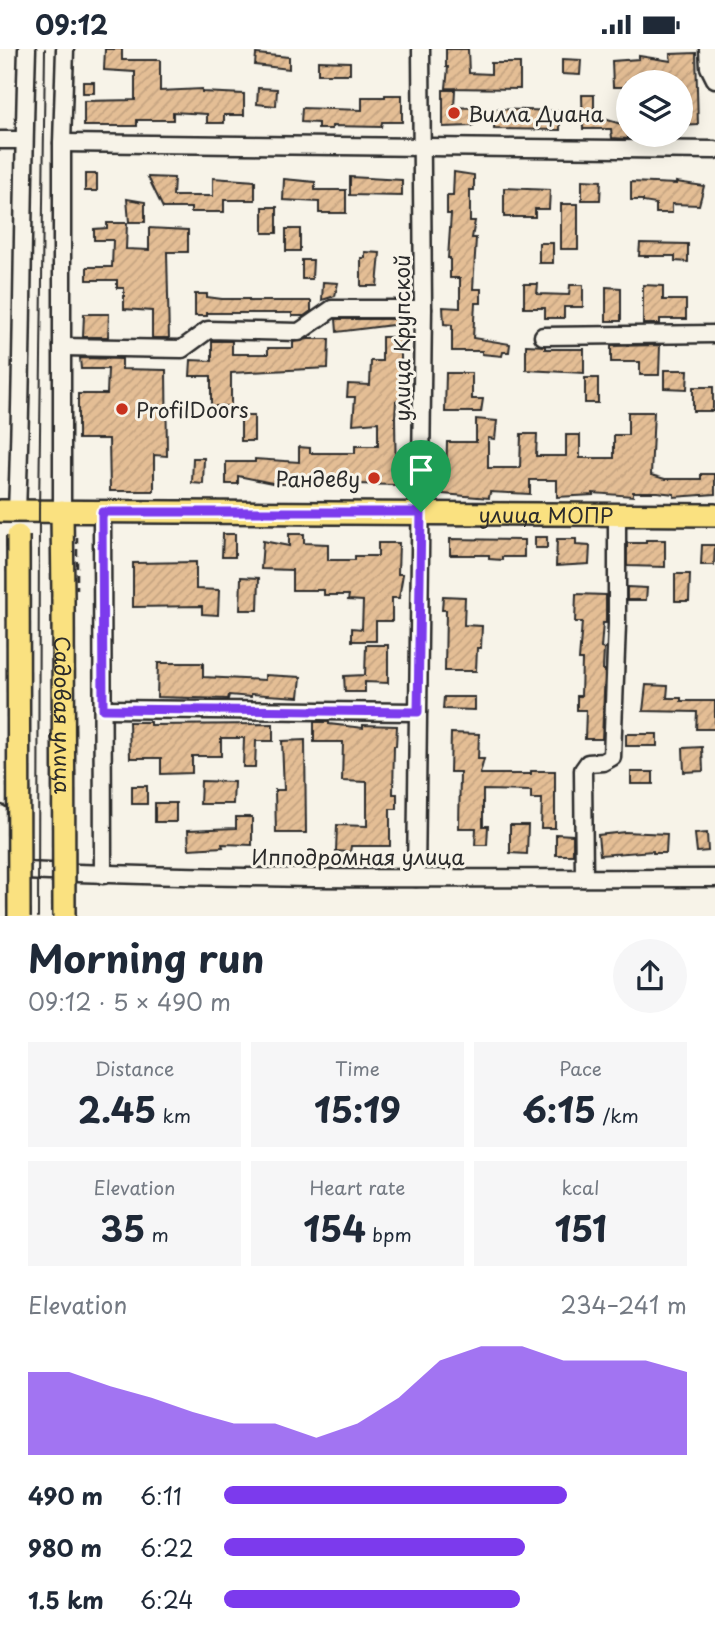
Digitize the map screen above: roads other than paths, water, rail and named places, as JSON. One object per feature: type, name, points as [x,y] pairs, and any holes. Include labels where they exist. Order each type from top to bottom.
[{"type":"main road","name":"улица МОПР","points":[[9,511],[715,515]]},
{"type":"main road","points":[[9,511],[18,536],[19,916]]},
{"type":"main road","name":"Садовая улица","points":[[62,512],[64,916]]},
{"type":"street","points":[[9,511],[22,397],[27,49]]},
{"type":"street","points":[[62,512],[62,143],[65,49]]},
{"type":"street","name":"улица Крупской","points":[[416,878],[423,309],[421,49]]},
{"type":"street","points":[[708,49],[709,67],[715,79]]},
{"type":"street","points":[[0,140],[24,140]]},
{"type":"street","points":[[62,143],[715,150]]},
{"type":"street","points":[[62,347],[182,349],[208,330],[299,332],[332,309],[423,309]]},
{"type":"street","points":[[543,336],[715,334]]},
{"type":"street","points":[[102,512],[103,875]]},
{"type":"street","points":[[584,878],[583,770],[588,763],[603,762],[612,757],[617,624],[617,514]]},
{"type":"street","points":[[103,709],[418,712]]},
{"type":"street","points":[[0,814],[1,916]]},
{"type":"street","name":"Ипподромная улица","points":[[1,870],[103,875],[715,878]]},
{"type":"tram line","points":[[38,916],[39,511],[45,49]]},
{"type":"place","name":"Вилла Диана","points":[[454,113]]},
{"type":"place","name":"ProfilDoors","points":[[122,409]]},
{"type":"place","name":"Рандеву","points":[[374,478]]}]
